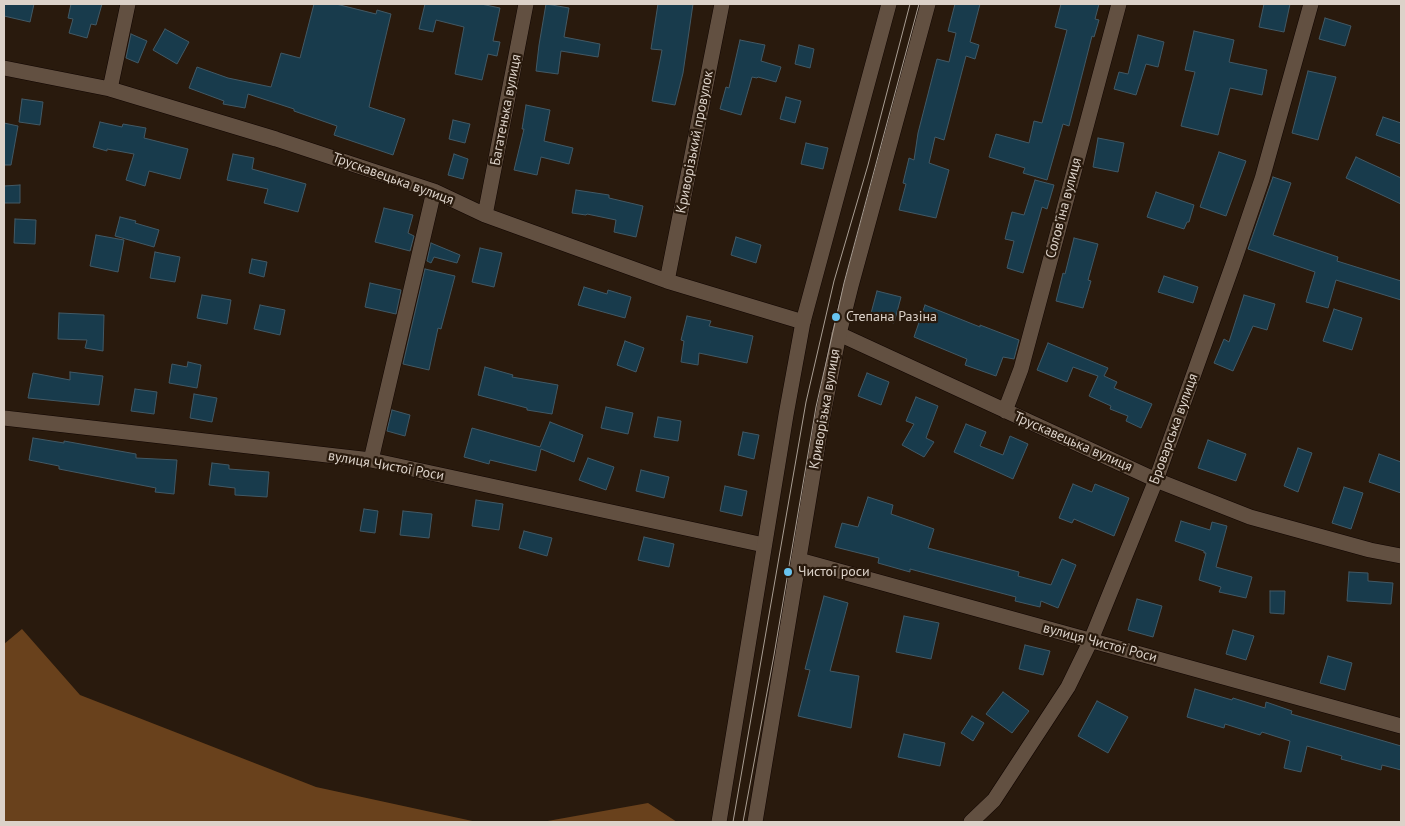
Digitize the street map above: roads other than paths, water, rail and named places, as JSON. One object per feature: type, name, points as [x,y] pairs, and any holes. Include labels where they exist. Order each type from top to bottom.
[{"type":"street","points":[[110,89],[128,4]]},
{"type":"street","name":"Багатенька вулиця","points":[[485,215],[526,4]]},
{"type":"street","name":"Криворізький провулок","points":[[667,281],[722,4]]},
{"type":"street","points":[[719,822],[764,545],[803,322],[889,4]]},
{"type":"street","name":"Криворізька вулиця","points":[[755,822],[822,420],[839,334],[928,4]]},
{"type":"street","name":"Соловʼїна вулиця","points":[[1005,411],[1024,360],[1119,4]]},
{"type":"street","name":"Броварська вулиця","points":[[971,822],[994,800],[1068,687],[1092,640],[1156,480],[1262,179],[1311,4]]},
{"type":"street","name":"Трускавецька вулиця","points":[[4,68],[110,89],[276,139],[434,191],[485,215],[667,281],[803,322]]},
{"type":"street","points":[[371,460],[434,191]]},
{"type":"street","name":"Трускавецька вулиця","points":[[839,334],[1156,480],[1250,517],[1370,550],[1401,556]]},
{"type":"street","name":"вулиця Чистої Роси","points":[[4,418],[371,460],[764,545]]},
{"type":"street","name":"вулиця Чистої Роси","points":[[799,560],[1401,726]]},
{"type":"tram line","points":[[733,822],[806,402],[834,281],[868,165],[910,4]]},
{"type":"tram line","points":[[743,822],[774,655],[816,407],[844,283],[919,4]]},
{"type":"place","name":"Степана Разіна","points":[[836,317]]},
{"type":"place","name":"Чистої роси","points":[[788,572]]}]
